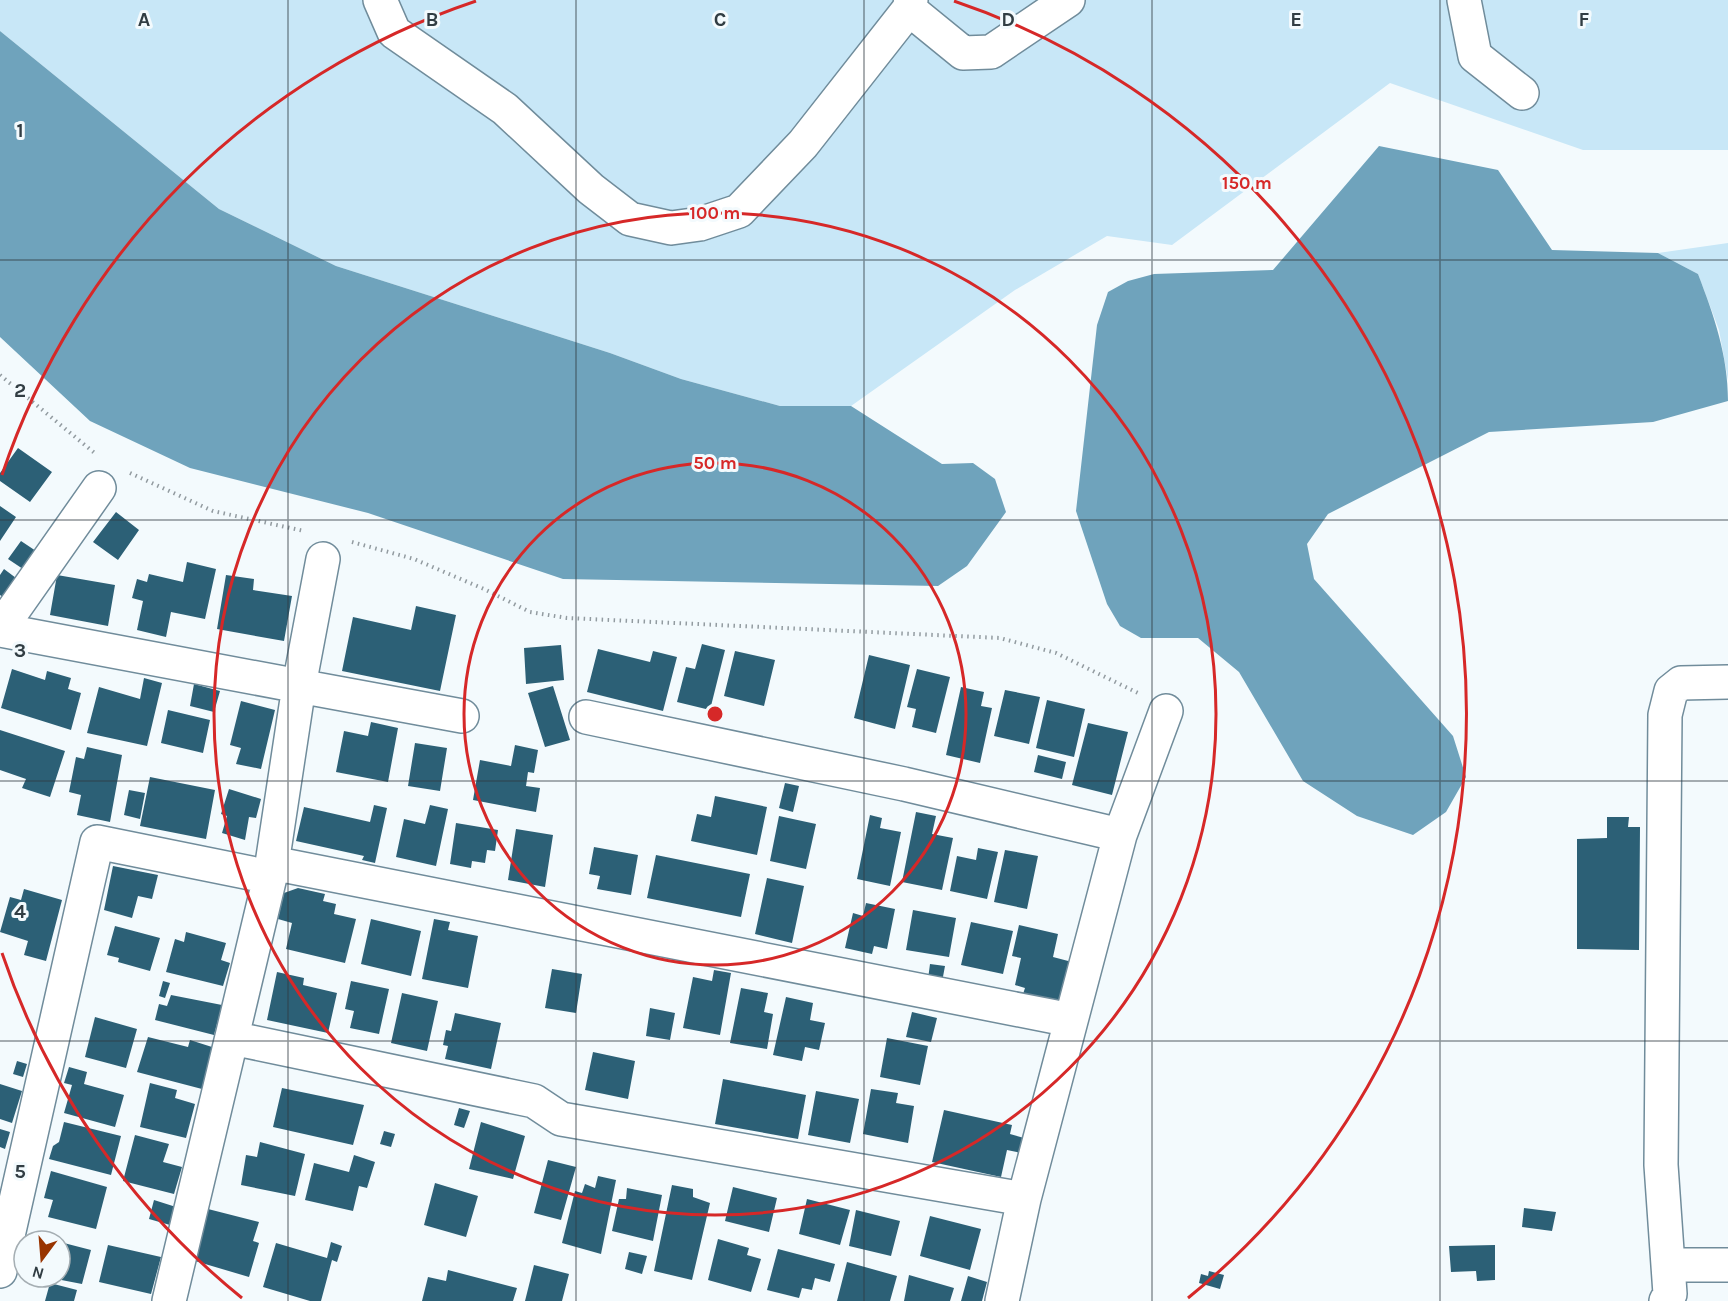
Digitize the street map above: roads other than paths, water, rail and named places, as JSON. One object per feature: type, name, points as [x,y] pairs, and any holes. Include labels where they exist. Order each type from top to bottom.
[{"type":"street","points":[[380,0],[394,32],[505,109],[591,189],[630,219],[671,228],[700,224],[739,210],[803,144],[910,4],[963,53],[991,52],[1068,0]]},
{"type":"street","points":[[1464,0],[1475,56],[1522,93]]},
{"type":"street","points":[[109,473],[0,630],[462,716]]},
{"type":"street","points":[[169,1301],[271,870],[299,686],[328,544]]},
{"type":"street","points":[[1666,1301],[1670,1294],[1661,1165],[1665,715],[1671,691],[1681,683],[1728,658]]},
{"type":"street","points":[[1681,683],[1728,682]]},
{"type":"street","points":[[1002,1301],[1024,1199],[1120,836],[1166,711]]},
{"type":"street","points":[[586,717],[904,784],[1120,836]]},
{"type":"street","points":[[0,1270],[96,842],[271,870],[1071,1020]]},
{"type":"street","points":[[232,1038],[534,1101],[561,1119],[1024,1199]]},
{"type":"street","points":[[1668,1265],[1728,1264]]}]
